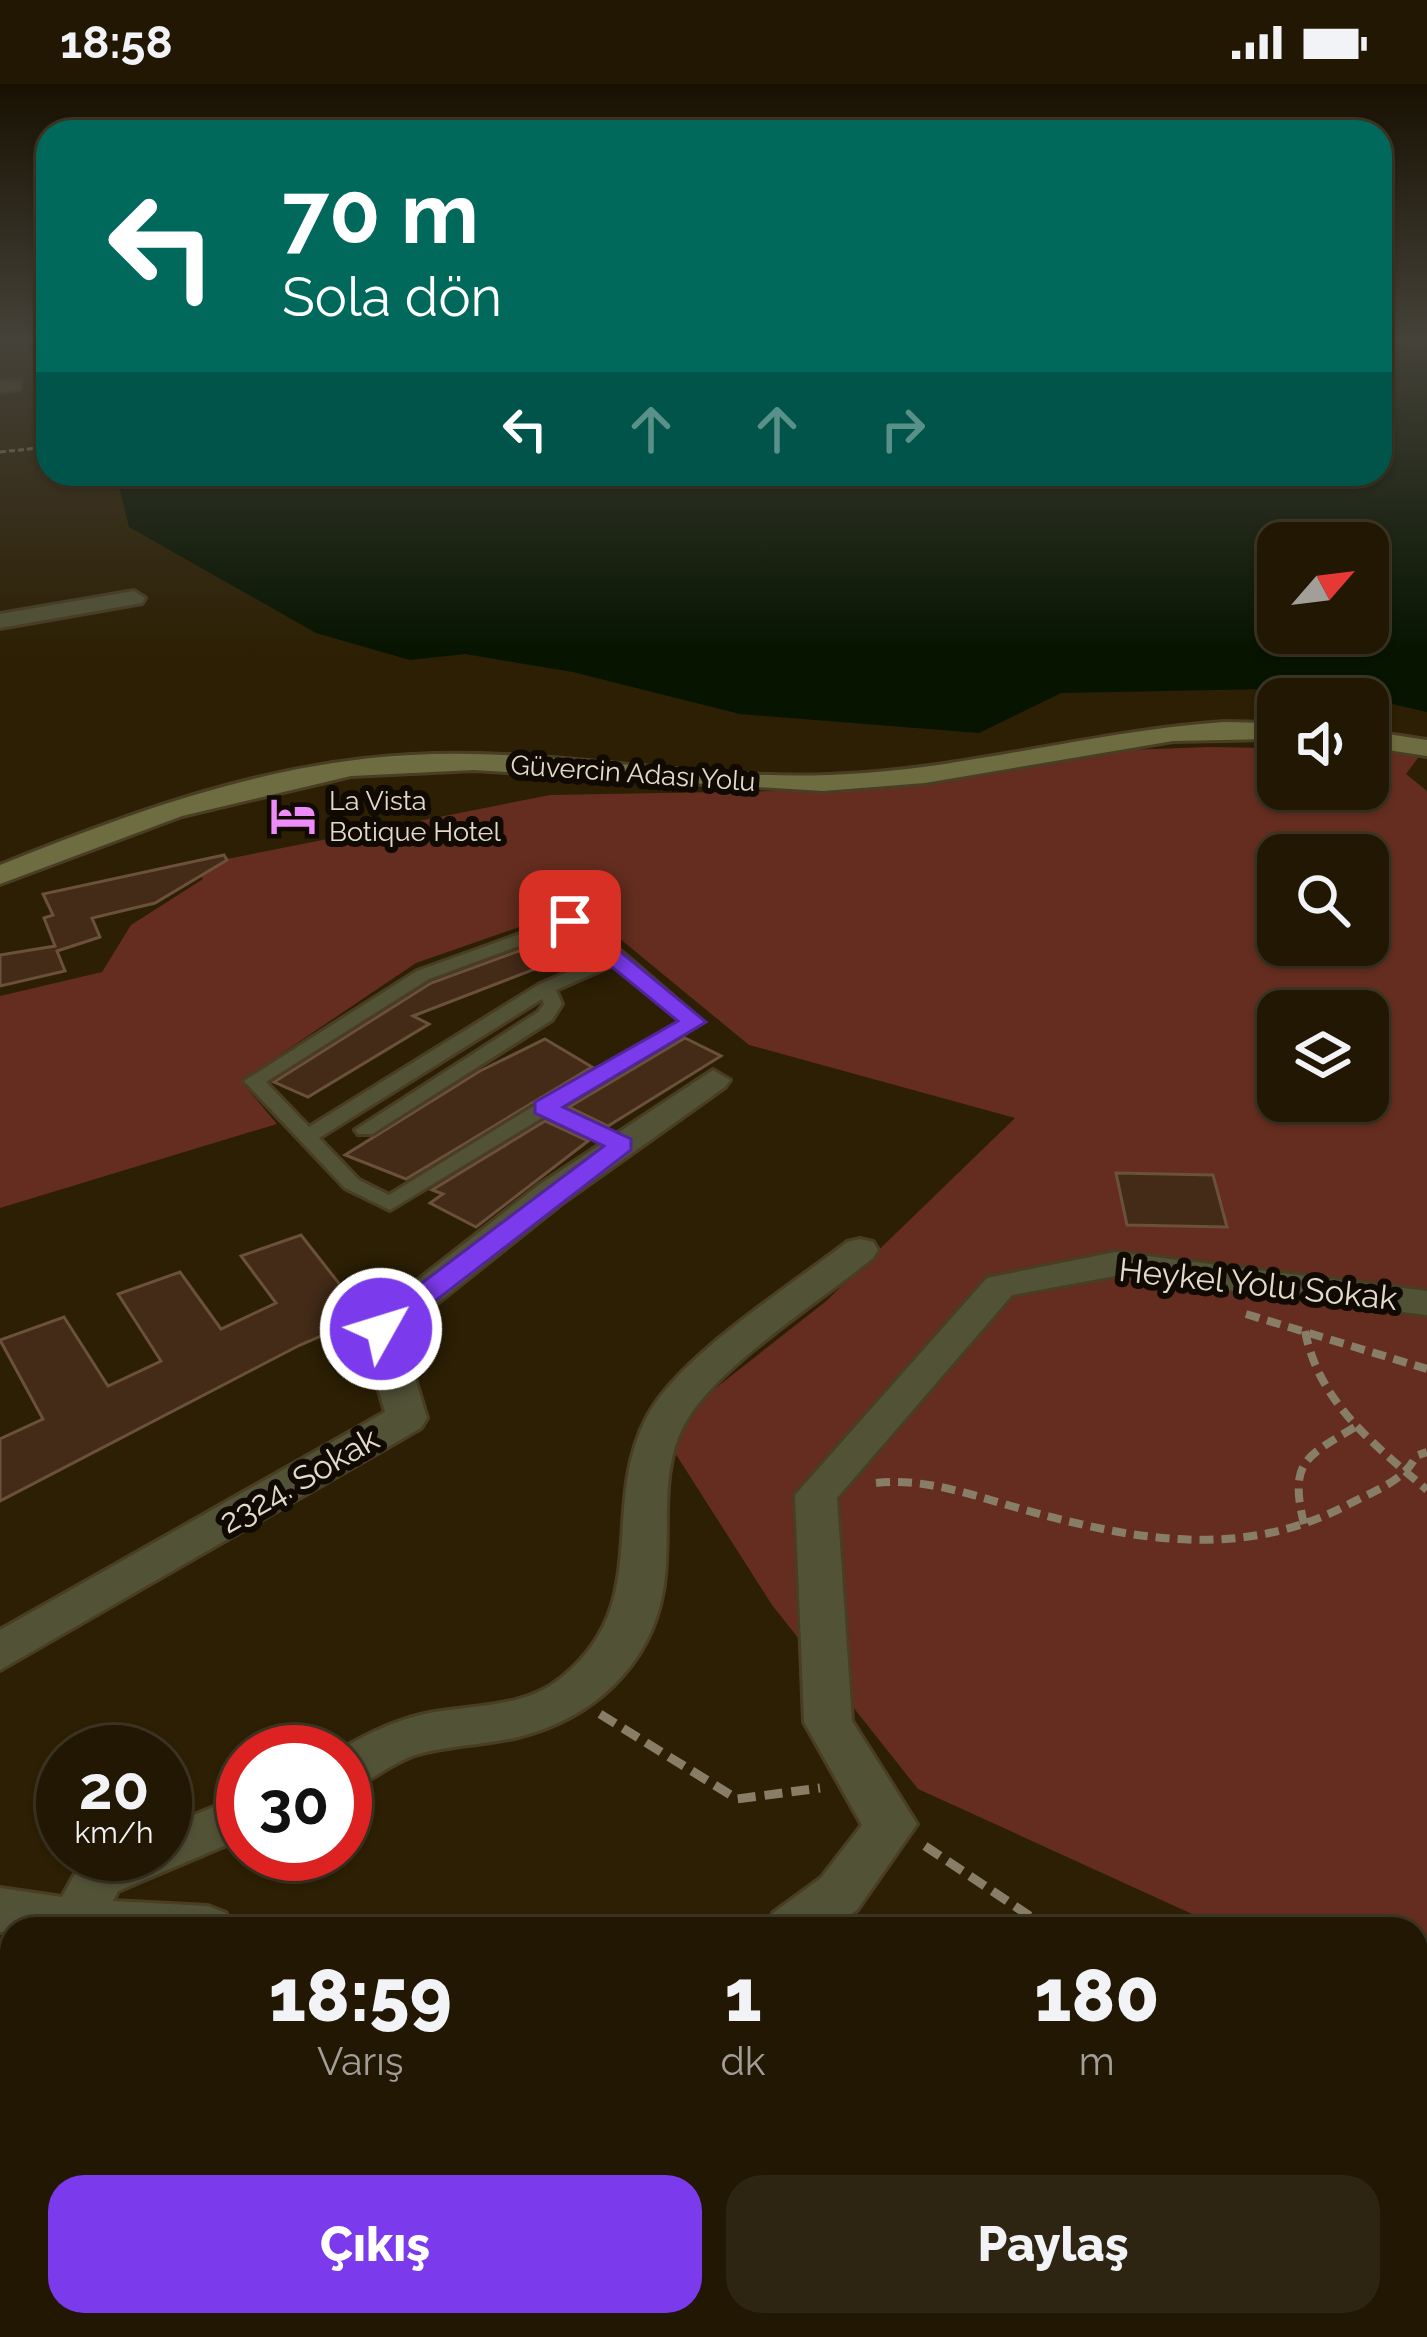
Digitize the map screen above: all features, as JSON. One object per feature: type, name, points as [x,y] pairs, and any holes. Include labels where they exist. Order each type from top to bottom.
[{"type":"main road","name":"Güvercin Adası Yolu","points":[[0,875],[199,800],[326,771],[471,762],[795,783],[874,781],[1170,730],[1257,731]]},
{"type":"main road","points":[[1389,742],[1427,748]]},
{"type":"street","points":[[0,621],[134,598]]},
{"type":"street","name":"2324. Sokak","points":[[0,1652],[407,1418],[381,1329],[713,1080]]},
{"type":"street","points":[[372,1756],[408,1737],[491,1726],[572,1696],[597,1675],[642,1608],[652,1462],[668,1416],[698,1384],[860,1250]]},
{"type":"street","name":"Heykel Yolu Sokak","points":[[816,1495],[1000,1286],[1114,1264],[1427,1303]]},
{"type":"street","points":[[807,1917],[839,1894],[892,1824],[856,1774],[828,1722],[816,1495]]},
{"type":"street","points":[[76,1917],[97,1881]]},
{"type":"street","points":[[0,1910],[33,1917]]},
{"type":"lane","points":[[570,921],[694,1022],[544,1108],[390,1204],[352,1184],[254,1081],[411,983],[570,921]]},
{"type":"lane","points":[[307,1137],[547,988],[617,957]]},
{"type":"lane","points":[[365,1130],[545,1016],[553,1004],[547,988]]},
{"type":"lane","points":[[544,1108],[622,1144]]},
{"type":"path","points":[[0,452],[36,449]]},
{"type":"path","points":[[1239,1311],[1427,1369]]},
{"type":"path","points":[[1305,1331],[1308,1364],[1355,1427],[1427,1490]]},
{"type":"path","points":[[1304,1524],[1295,1487],[1306,1456],[1355,1427]]},
{"type":"path","points":[[816,1495],[892,1479],[1132,1535],[1229,1541],[1285,1533],[1408,1473],[1416,1456],[1427,1452]]},
{"type":"path","points":[[572,1696],[737,1799],[805,1793],[856,1774]]},
{"type":"path","points":[[892,1824],[1031,1917]]},
{"type":"shaded area","points":[[1392,444],[1427,444],[1427,712],[1389,703],[1389,678],[1273,677],[1257,678],[1257,689],[1061,693],[979,733],[740,714],[573,672],[465,654],[410,660],[316,633],[129,527],[119,486],[1392,486]]},
{"type":"shaded area","points":[[1257,748],[1257,810],[1389,810],[1389,749],[1424,750],[1406,774],[1427,791],[1427,1917],[1199,1917],[918,1789],[772,1605],[661,1431],[825,1302],[1015,1118],[749,1045],[580,906],[416,963],[241,1081],[277,1124],[0,1208],[0,996],[102,972],[131,925],[203,879],[191,866],[550,795],[885,789],[1102,751]]},
{"type":"building","points":[[224,855],[227,860],[155,903],[92,918],[100,937],[57,951],[65,971],[0,986],[0,955],[55,946],[44,918],[53,915],[43,894]]},
{"type":"building","points":[[557,937],[579,952],[413,1016],[429,1024],[308,1097],[274,1082],[431,983]]},
{"type":"building","points":[[685,1038],[721,1056],[608,1126],[569,1107]]},
{"type":"building","points":[[545,1039],[592,1067],[406,1179],[345,1155],[480,1071]]},
{"type":"building","points":[[545,1121],[588,1141],[476,1227],[430,1203],[443,1194],[432,1190]]},
{"type":"building","points":[[1116,1173],[1213,1175],[1227,1227],[1127,1225]]},
{"type":"building","points":[[301,1235],[341,1286],[358,1280],[380,1304],[363,1318],[300,1345],[0,1501],[0,1439],[43,1419],[0,1340],[64,1317],[108,1386],[161,1361],[118,1294],[180,1272],[221,1329],[276,1303],[241,1256]]},
{"type":"place","name":"La Vista Botique Hotel","points":[[293,816]]},
{"type":"route","points":[[381,1329],[552,1193],[622,1144],[544,1108],[694,1022],[570,921]]}]
